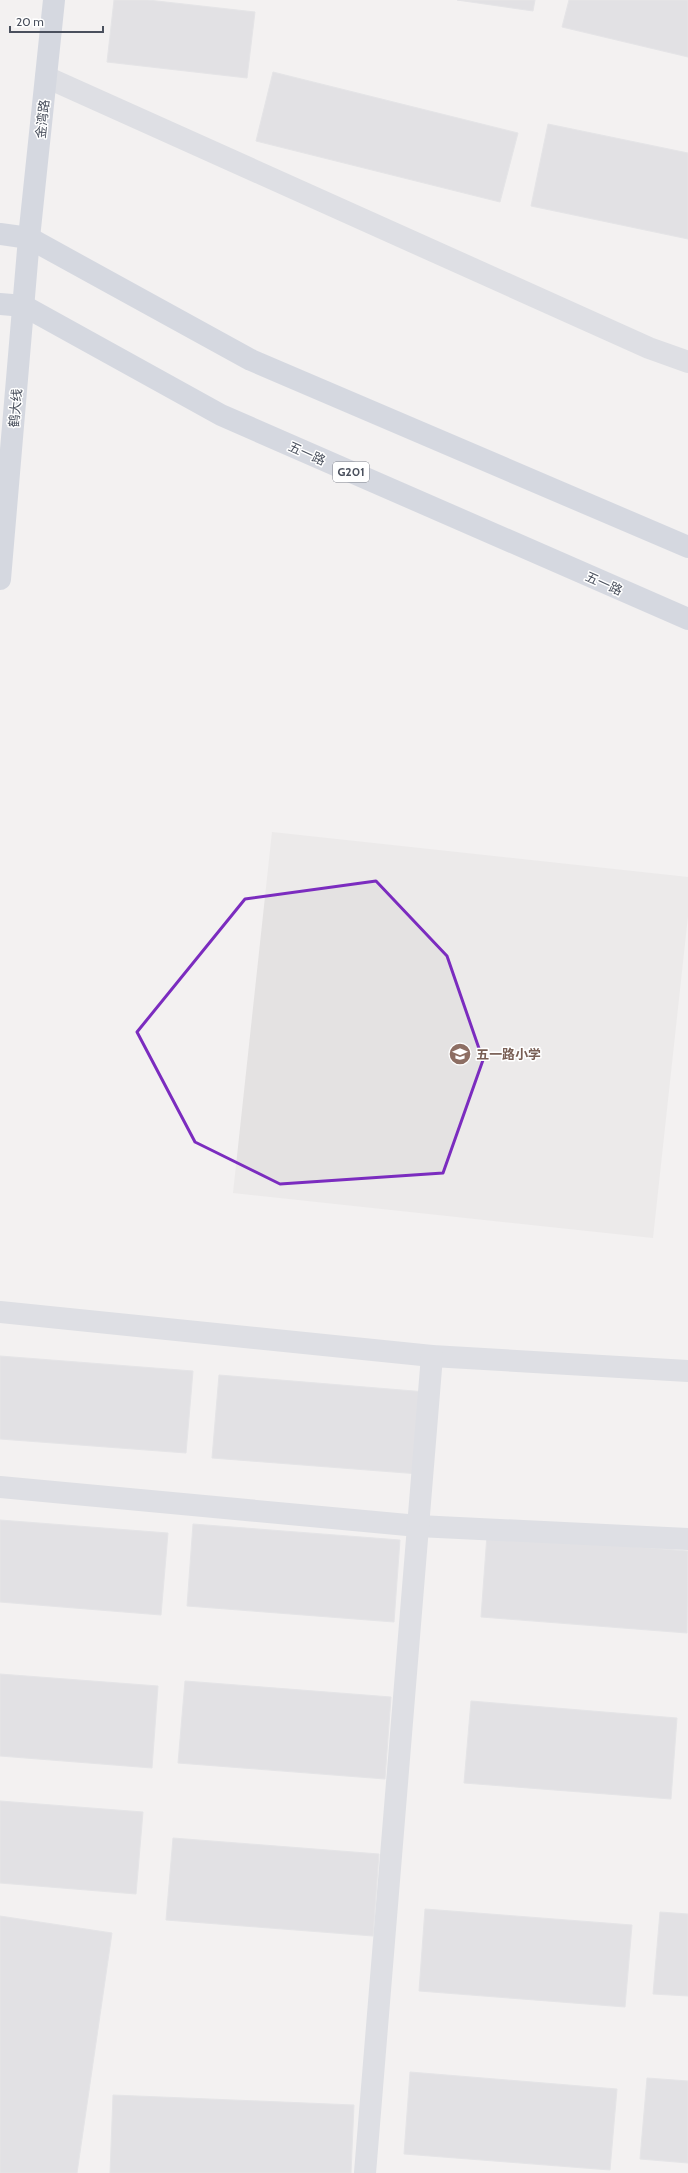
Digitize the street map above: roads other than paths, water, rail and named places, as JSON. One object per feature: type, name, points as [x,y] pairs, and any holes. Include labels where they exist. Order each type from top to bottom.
[{"type":"main road","name":"金湾路","points":[[29,238],[54,0]]},
{"type":"main road","points":[[0,234],[29,238],[251,360],[688,547]]},
{"type":"main road","name":"鹤大线","points":[[0,579],[29,238]]},
{"type":"main road","name":"五一路","points":[[0,304],[24,306],[221,415],[688,619]]},
{"type":"street","points":[[46,77],[649,348],[688,362]]},
{"type":"street","points":[[0,1312],[432,1356],[688,1371]]},
{"type":"street","points":[[365,2173],[432,1356]]},
{"type":"street","points":[[0,1488],[418,1526],[688,1539]]},
{"type":"place","name":"五一路小学","points":[[460,1054]]}]
